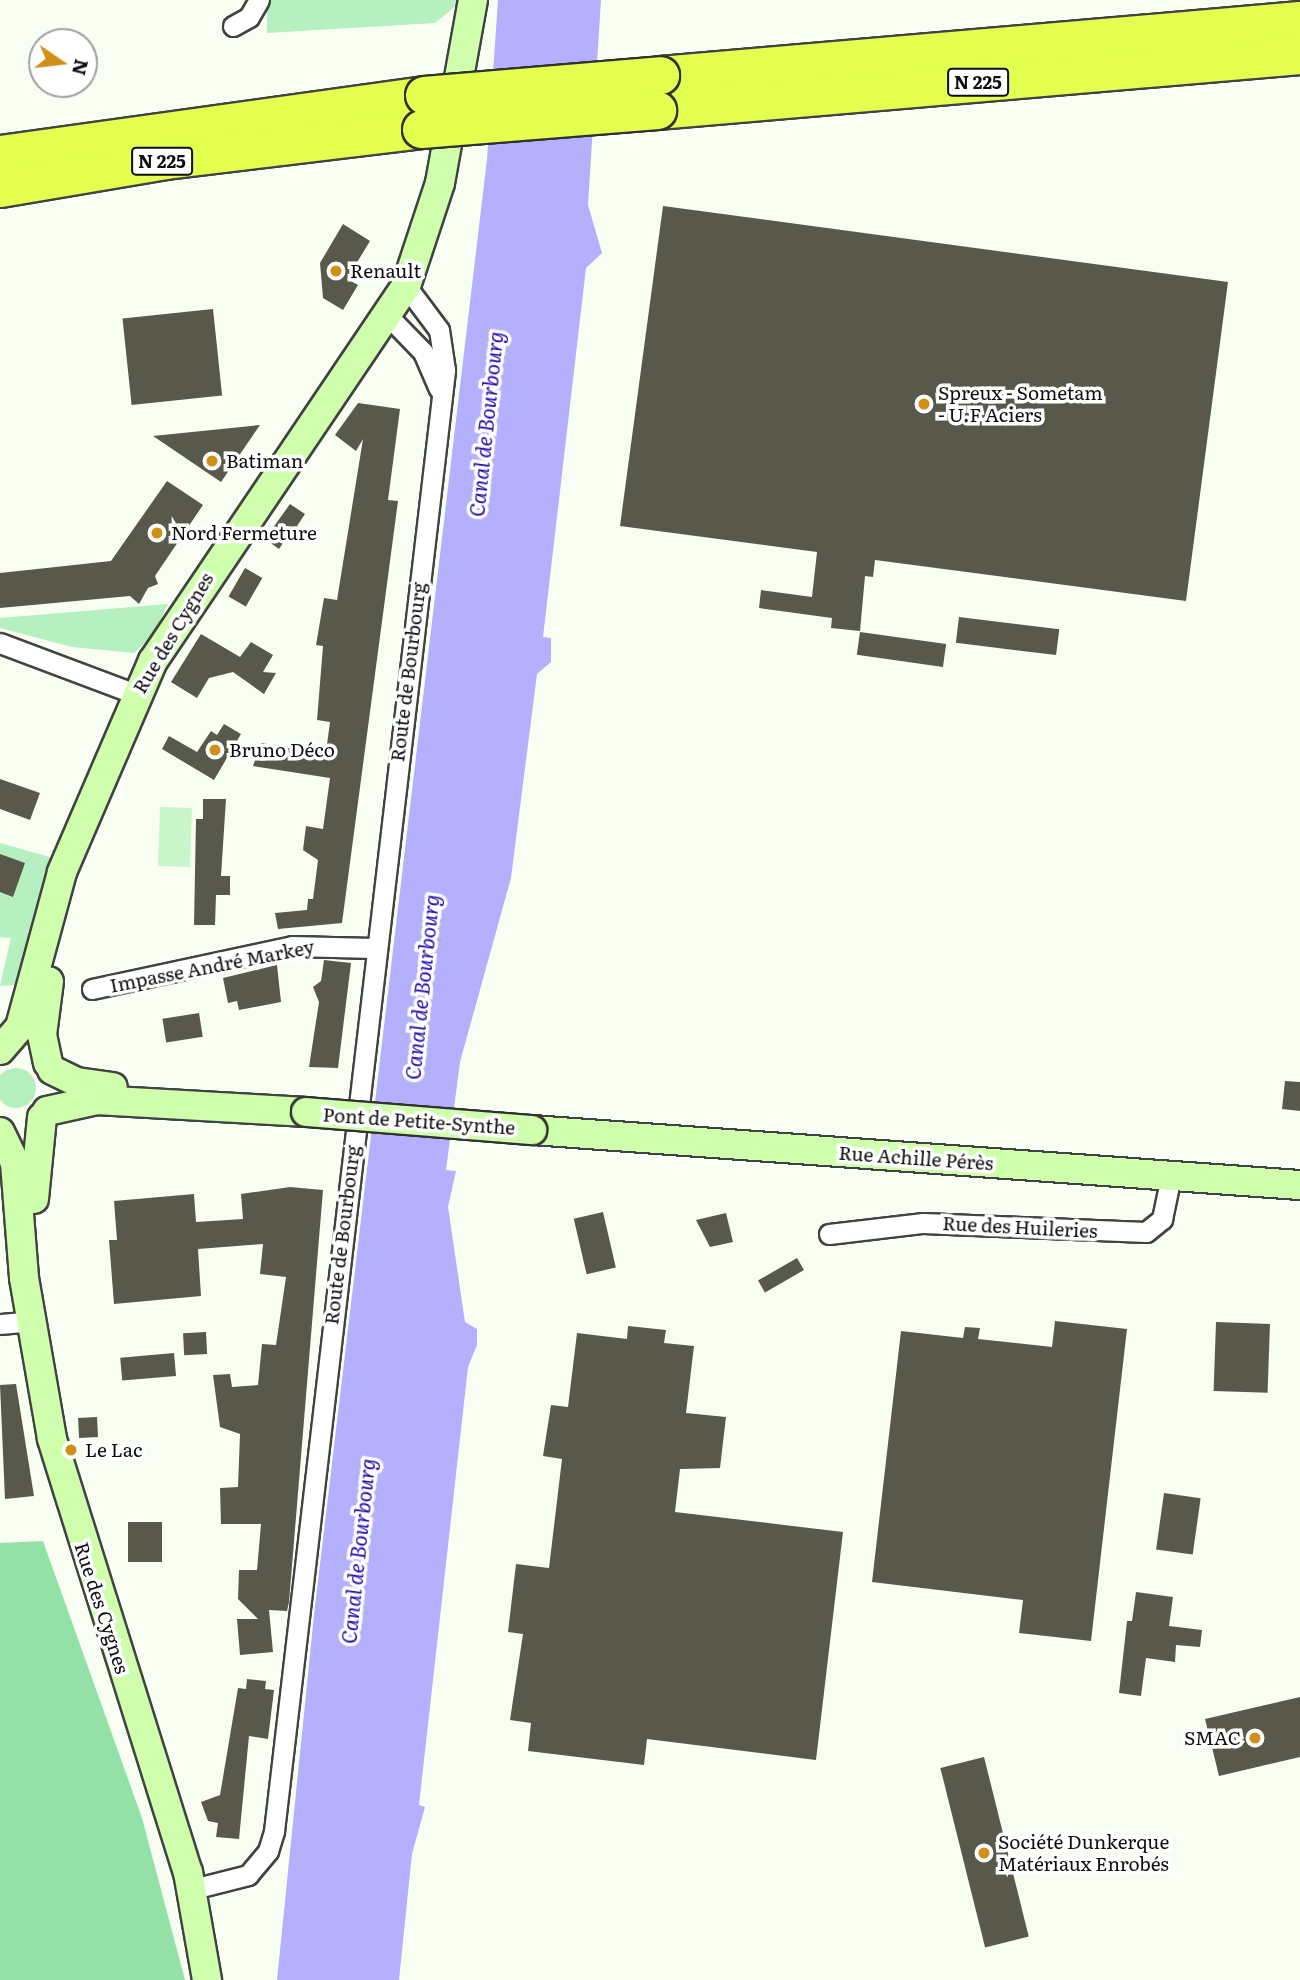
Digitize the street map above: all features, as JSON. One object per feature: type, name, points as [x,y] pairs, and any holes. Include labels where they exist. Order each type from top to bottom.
[{"type":"highway","points":[[1057,41],[1300,3]]},
{"type":"highway","name":"N 225","points":[[0,154],[422,112],[658,92],[1057,41],[1300,20]]},
{"type":"highway","name":"N 225","points":[[658,92],[964,84],[1300,55]]},
{"type":"highway","points":[[964,84],[1106,87],[1300,80]]},
{"type":"highway","name":"N 225","points":[[0,188],[422,112]]},
{"type":"main road","name":"Rue des Cygnes","points":[[0,1050],[20,1027],[57,888],[114,742],[136,694],[194,595],[389,317],[406,286],[440,183],[473,0]]},
{"type":"main road","name":"Rue des Cygnes","points":[[33,1321],[34,1159],[45,1114],[55,1091],[43,1025],[54,950],[114,742]]},
{"type":"main road","points":[[0,1050],[24,1048],[50,1067],[88,1084],[306,1112]]},
{"type":"main road","points":[[0,1124],[20,1127],[45,1114],[97,1100],[306,1112]]},
{"type":"main road","name":"Pont de Petite-Synthe","points":[[306,1112],[532,1130]]},
{"type":"main road","name":"Rue Achille Pérès","points":[[532,1130],[1300,1185]]},
{"type":"main road","name":"Rue des Cygnes","points":[[0,1132],[15,1163],[21,1257],[45,1405],[67,1496],[193,1889],[207,1980]]},
{"type":"street","points":[[233,26],[249,17],[259,0]]},
{"type":"street","name":"Route de Bourbourg","points":[[193,1889],[248,1875],[268,1851],[274,1831],[374,948],[440,405],[442,339],[430,312],[406,286]]},
{"type":"street","name":"Route de Bourbourg","points":[[389,317],[432,366],[440,405]]},
{"type":"street","points":[[0,643],[136,694]]},
{"type":"street","name":"Impasse André Markey","points":[[92,989],[292,946],[374,948]]},
{"type":"street","name":"Rue des Huileries","points":[[829,1234],[909,1223],[1146,1232],[1162,1219],[1171,1176]]},
{"type":"street","points":[[0,1324],[33,1321]]},
{"type":"green space","points":[[267,0],[463,0],[435,23],[267,33]]},
{"type":"green space","points":[[168,604],[154,634],[134,653],[72,647],[0,628],[0,618]]},
{"type":"green space","points":[[160,807],[192,808],[190,867],[158,866]]},
{"type":"green space","points":[[0,843],[53,858],[16,985],[0,986],[11,938],[0,937]]},
{"type":"green space","points":[[16,1068],[30,1074],[36,1088],[30,1102],[16,1108],[2,1102],[-4,1088],[2,1074]]},
{"type":"green space","points":[[43,1541],[142,1818],[185,1980],[0,1980],[0,1543]]},
{"type":"water","name":"Canal de Bourbourg","points":[[498,0],[601,0],[588,205],[602,253],[586,268],[543,637],[551,638],[551,662],[537,674],[511,878],[460,1062],[446,1170],[456,1171],[448,1207],[465,1322],[477,1329],[477,1345],[468,1367],[419,1805],[425,1807],[412,1854],[399,1980],[277,1980],[314,1615],[487,159]]},
{"type":"building","name":"Spreux - Sometam - U.F Aciers","points":[[663,206],[1228,282],[1186,601],[875,560],[873,577],[865,576],[860,631],[831,628],[832,618],[759,608],[761,590],[812,597],[817,552],[620,526]]},
{"type":"building","name":"Renault","points":[[343,224],[370,241],[347,279],[358,285],[343,310],[323,298],[320,263]]},
{"type":"building","points":[[213,309],[222,396],[132,405],[122,319]]},
{"type":"building","points":[[358,403],[400,409],[388,500],[398,501],[342,923],[278,929],[275,913],[307,910],[308,899],[313,899],[318,860],[303,850],[306,826],[323,829],[330,778],[253,766],[261,743],[326,752],[330,722],[317,720],[323,646],[316,645],[324,598],[337,600],[363,439],[356,451],[335,435]]},
{"type":"building","name":"Batiman","points":[[260,425],[221,482],[153,436]]},
{"type":"building","name":"Nord Fermeture","points":[[167,481],[203,505],[155,576],[158,584],[148,588],[139,604],[130,596],[0,608],[0,573],[111,561]]},
{"type":"building","points":[[290,504],[305,514],[297,526],[304,531],[297,543],[287,537],[279,549],[265,539]]},
{"type":"building","points":[[245,568],[262,578],[246,607],[228,597]]},
{"type":"building","points":[[959,617],[1059,629],[1056,655],[956,643]]},
{"type":"building","points":[[860,632],[946,644],[943,667],[857,655]]},
{"type":"building","points":[[201,634],[240,657],[251,642],[273,655],[263,672],[276,673],[264,694],[233,672],[209,678],[197,698],[171,682]]},
{"type":"building","name":"Bruno Déco","points":[[224,724],[241,734],[214,780],[162,749],[169,736],[197,752],[211,731],[217,735]]},
{"type":"building","points":[[0,779],[40,793],[30,820],[0,809]]},
{"type":"building","points":[[203,799],[226,799],[221,876],[230,876],[230,895],[216,895],[215,925],[194,925],[196,819],[203,819]]},
{"type":"building","points":[[0,854],[25,863],[13,897],[0,892]]},
{"type":"building","points":[[324,960],[351,963],[338,1068],[309,1067],[319,1002],[313,987],[321,981]]},
{"type":"building","points":[[277,965],[281,1002],[239,1010],[237,1001],[228,1003],[223,978]]},
{"type":"building","points":[[199,1013],[203,1037],[166,1042],[162,1019]]},
{"type":"building","points":[[1285,1081],[1300,1082],[1300,1111],[1282,1109]]},
{"type":"building","points":[[290,1187],[323,1190],[289,1602],[287,1611],[269,1610],[273,1652],[240,1655],[237,1619],[258,1619],[238,1599],[239,1570],[257,1570],[261,1524],[221,1524],[220,1488],[238,1487],[240,1434],[220,1427],[213,1375],[230,1374],[232,1387],[258,1385],[262,1344],[276,1345],[286,1277],[260,1274],[263,1244],[198,1249],[201,1296],[114,1304],[109,1240],[117,1240],[114,1201],[194,1194],[196,1222],[243,1219],[241,1194]]},
{"type":"building","points":[[603,1212],[616,1268],[587,1274],[574,1219]]},
{"type":"building","points":[[726,1213],[733,1242],[710,1247],[696,1220]]},
{"type":"building","points":[[797,1258],[804,1270],[765,1293],[758,1280]]},
{"type":"building","points":[[1055,1321],[1127,1329],[1091,1641],[1019,1633],[1023,1600],[872,1582],[901,1331],[963,1338],[965,1327],[980,1328],[978,1339],[1052,1347]]},
{"type":"building","points":[[1216,1322],[1270,1324],[1268,1393],[1214,1391]]},
{"type":"building","points":[[628,1326],[666,1330],[664,1343],[694,1346],[686,1413],[726,1417],[720,1468],[680,1469],[675,1512],[843,1532],[816,1760],[647,1739],[644,1765],[528,1751],[531,1723],[510,1720],[523,1634],[508,1632],[516,1564],[549,1568],[562,1459],[543,1456],[551,1405],[568,1407],[577,1333],[627,1339]]},
{"type":"building","points":[[206,1332],[207,1354],[184,1355],[183,1333]]},
{"type":"building","points":[[174,1353],[176,1376],[122,1381],[120,1358]]},
{"type":"building","points":[[16,1384],[34,1496],[5,1499],[0,1385]]},
{"type":"building","points":[[97,1417],[98,1437],[79,1438],[78,1418]]},
{"type":"building","points":[[1164,1493],[1201,1498],[1193,1555],[1156,1549]]},
{"type":"building","points":[[128,1522],[162,1522],[162,1562],[128,1562]]},
{"type":"building","points":[[1136,1592],[1173,1597],[1169,1626],[1202,1630],[1200,1647],[1176,1645],[1175,1662],[1146,1658],[1141,1696],[1119,1693],[1127,1621],[1132,1621]]},
{"type":"building","points":[[247,1679],[266,1681],[265,1689],[274,1690],[268,1739],[249,1736],[239,1839],[216,1837],[218,1823],[208,1821],[201,1802],[220,1795],[238,1688],[246,1689]]},
{"type":"building","name":"SMAC","points":[[1300,1697],[1300,1757],[1219,1776],[1205,1719]]},
{"type":"building","name":"Société Dunkerque Matériaux Enrobés","points":[[984,1757],[1029,1937],[985,1947],[940,1768]]},
{"type":"place","name":"Renault","points":[[336,271]]},
{"type":"place","name":"Spreux - Sometam - U.F Aciers","points":[[924,404]]},
{"type":"place","name":"Batiman","points":[[212,461]]},
{"type":"place","name":"Nord Fermeture","points":[[157,533]]},
{"type":"place","name":"Bruno Déco","points":[[215,750]]},
{"type":"place","name":"Le Lac","points":[[71,1450]]},
{"type":"place","name":"SMAC","points":[[1255,1738]]},
{"type":"place","name":"Société Dunkerque Matériaux Enrobés","points":[[984,1853]]}]
